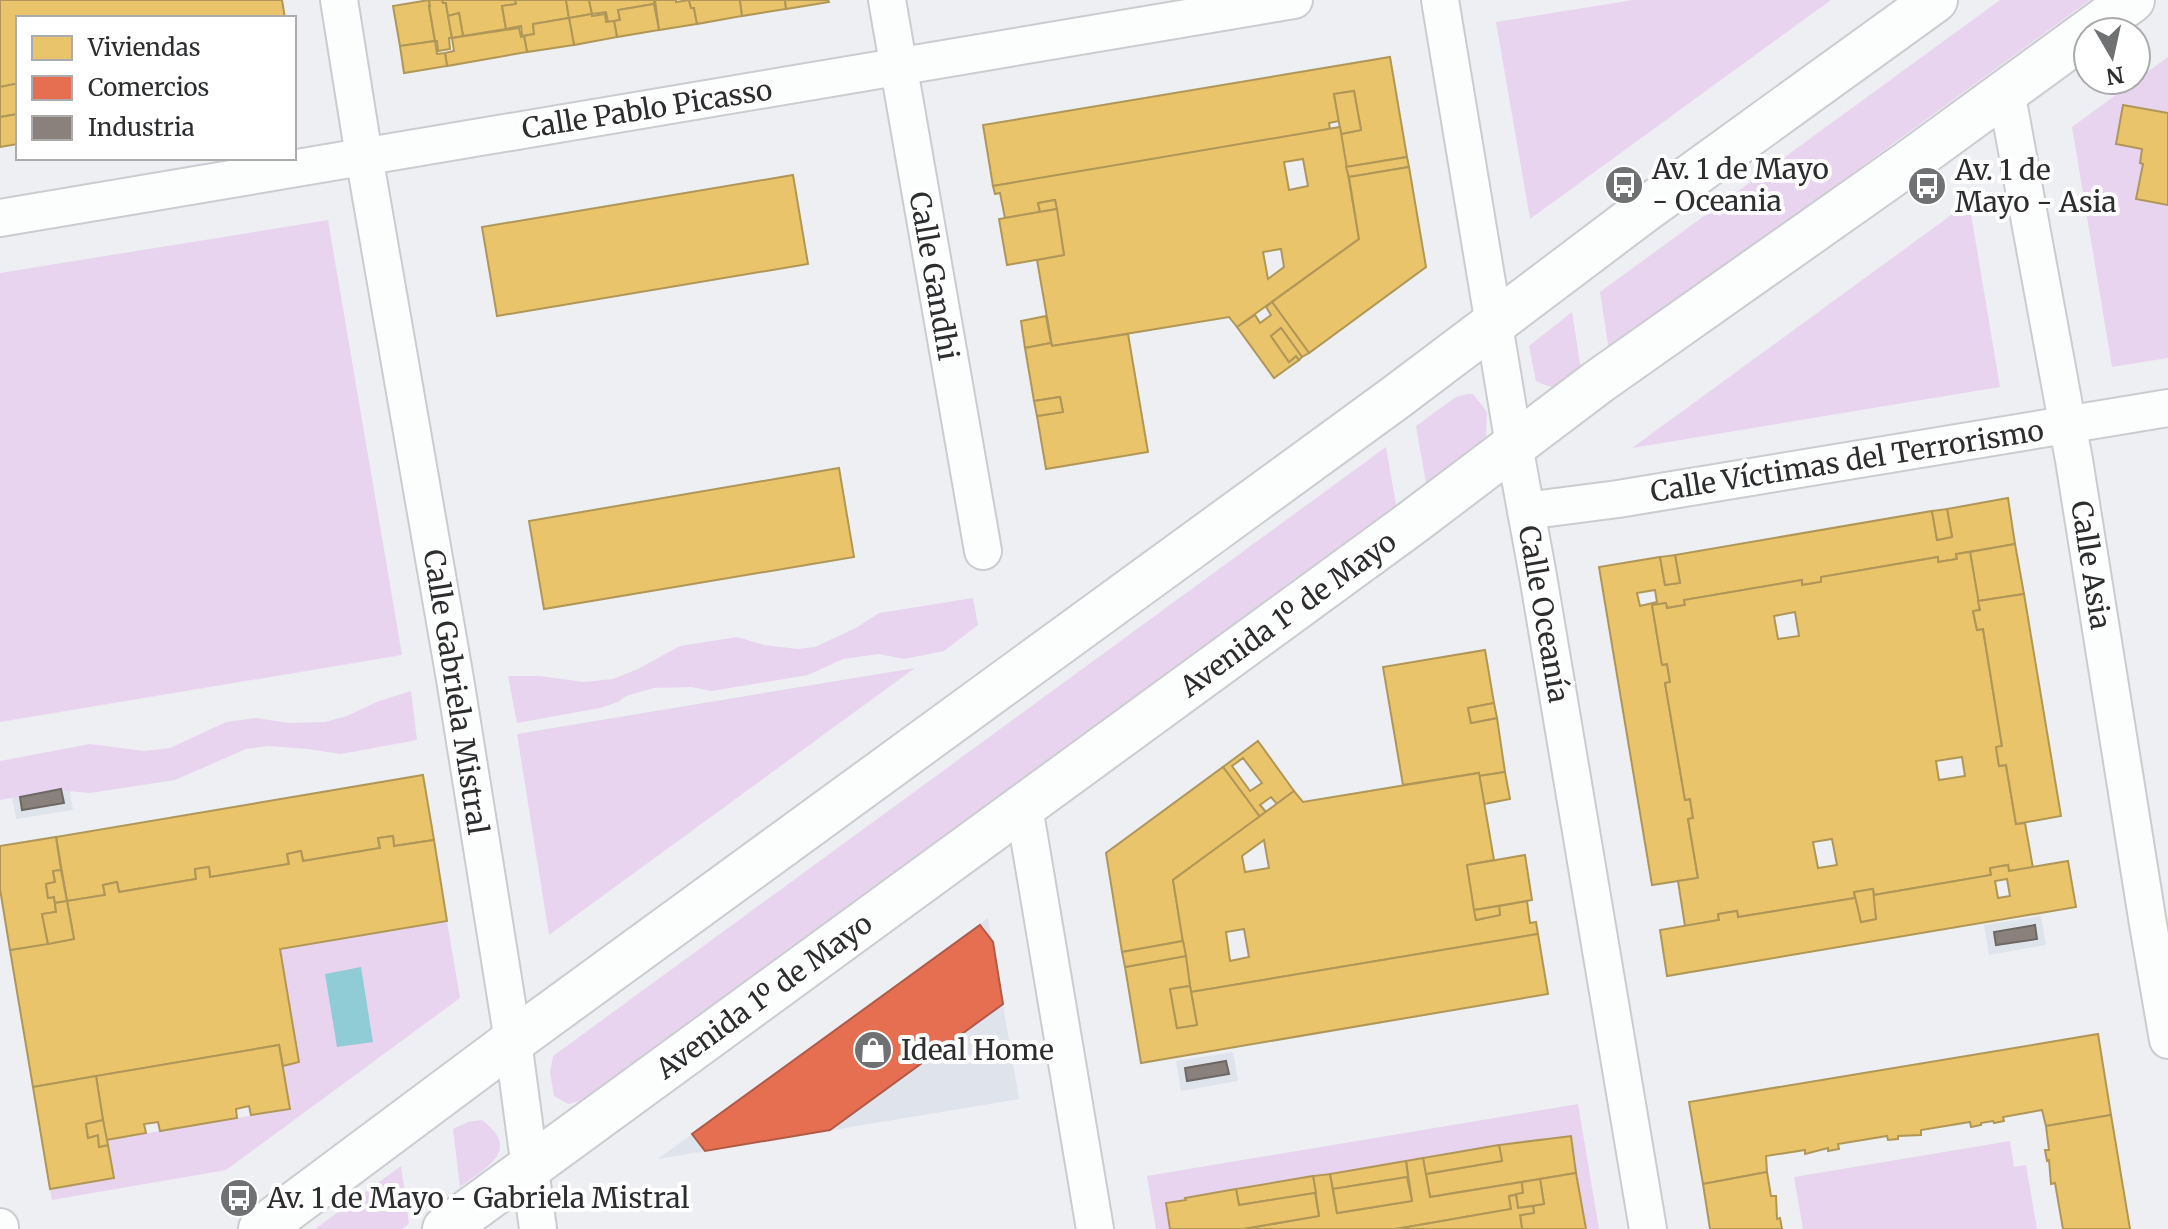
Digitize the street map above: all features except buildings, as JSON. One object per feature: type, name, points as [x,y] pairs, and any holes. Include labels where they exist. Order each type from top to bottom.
[{"type":"street","name":"Calle Gabriela Mistral","points":[[339,0],[455,679],[513,1041],[538,1229]]},
{"type":"street","name":"Calle Gandhi","points":[[887,0],[983,551]]},
{"type":"street","name":"Calle Pablo Picasso","points":[[0,218],[1294,0]]},
{"type":"street","name":"Calle Oceanía","points":[[1440,0],[1648,1229]]},
{"type":"street","points":[[261,1229],[513,1041],[1109,608],[1643,211],[1935,0]]},
{"type":"street","name":"Avenida 1º de Mayo","points":[[445,1229],[1413,522],[1598,382],[1910,162],[2132,0]]},
{"type":"street","name":"Calle Asia","points":[[2006,91],[2068,424],[2168,1040]]},
{"type":"street","name":"Calle Víctimas del Terrorismo","points":[[1526,511],[1618,499],[2168,408]]},
{"type":"street","points":[[1024,807],[1095,1229]]},
{"type":"shaded area","points":[[1633,0],[1831,0],[1530,219],[1496,22]]},
{"type":"shaded area","points":[[2000,0],[2090,0],[1609,351],[1600,292]]},
{"type":"shaded area","points":[[2168,57],[2168,358],[2112,367],[2072,127],[2115,96],[2152,96],[2152,69]]},
{"type":"shaded area","points":[[1969,202],[2000,387],[1632,448]]},
{"type":"shaded area","points":[[328,220],[402,655],[0,722],[0,273]]},
{"type":"shaded area","points":[[1572,312],[1581,370],[1560,385],[1544,385],[1536,381],[1529,346]]},
{"type":"shaded area","points":[[1473,394],[1487,412],[1486,436],[1481,444],[1426,483],[1416,426],[1456,397]]},
{"type":"shaded area","points":[[1386,447],[1396,505],[580,1101],[568,1104],[554,1096],[550,1072],[553,1056]]},
{"type":"shaded area","points":[[973,598],[978,625],[944,651],[904,659],[879,654],[843,659],[808,675],[712,691],[691,687],[654,688],[600,708],[517,723],[508,676],[539,676],[584,682],[613,679],[680,646],[737,637],[764,645],[797,649],[815,647],[856,628],[879,613]]},
{"type":"shaded area","points":[[915,668],[549,935],[517,734]]},
{"type":"shaded area","points":[[411,691],[417,740],[341,754],[268,746],[246,749],[175,780],[90,793],[57,790],[0,800],[0,761],[90,744],[144,751],[170,748],[226,722],[256,718],[288,723],[325,722]]},
{"type":"shaded area","points":[[68,780],[73,810],[16,819],[11,790]]},
{"type":"shaded area","points":[[2041,916],[2046,945],[1989,955],[1984,925]]},
{"type":"shaded area","name":"Ideal Home","points":[[988,918],[1019,1099],[658,1159],[692,1134]]},
{"type":"shaded area","points":[[447,921],[460,998],[226,1170],[52,1200],[50,1189],[114,1178],[107,1140],[290,1109],[283,1066],[299,1062],[280,949]]},
{"type":"shaded area","points":[[1233,1052],[1238,1081],[1181,1091],[1176,1061]]},
{"type":"shaded area","points":[[1578,1104],[1599,1229],[1156,1229],[1147,1176]]},
{"type":"shaded area","points":[[482,1120],[494,1131],[500,1149],[489,1165],[460,1187],[453,1129]]},
{"type":"shaded area","points":[[2010,1141],[2014,1167],[2026,1165],[2037,1229],[1803,1229],[1794,1177]]},
{"type":"shaded area","points":[[401,1166],[409,1223],[402,1229],[315,1229]]},
{"type":"water","points":[[361,967],[373,1042],[337,1047],[325,974]]},
{"type":"place","name":"Av. 1 de Mayo - Oceania","points":[[1624,185]]},
{"type":"place","name":"Av. 1 de Mayo - Asia","points":[[1927,186]]},
{"type":"place","name":"Ideal Home","points":[[873,1050]]},
{"type":"place","name":"Av. 1 de Mayo - Gabriela Mistral","points":[[239,1198]]}]
